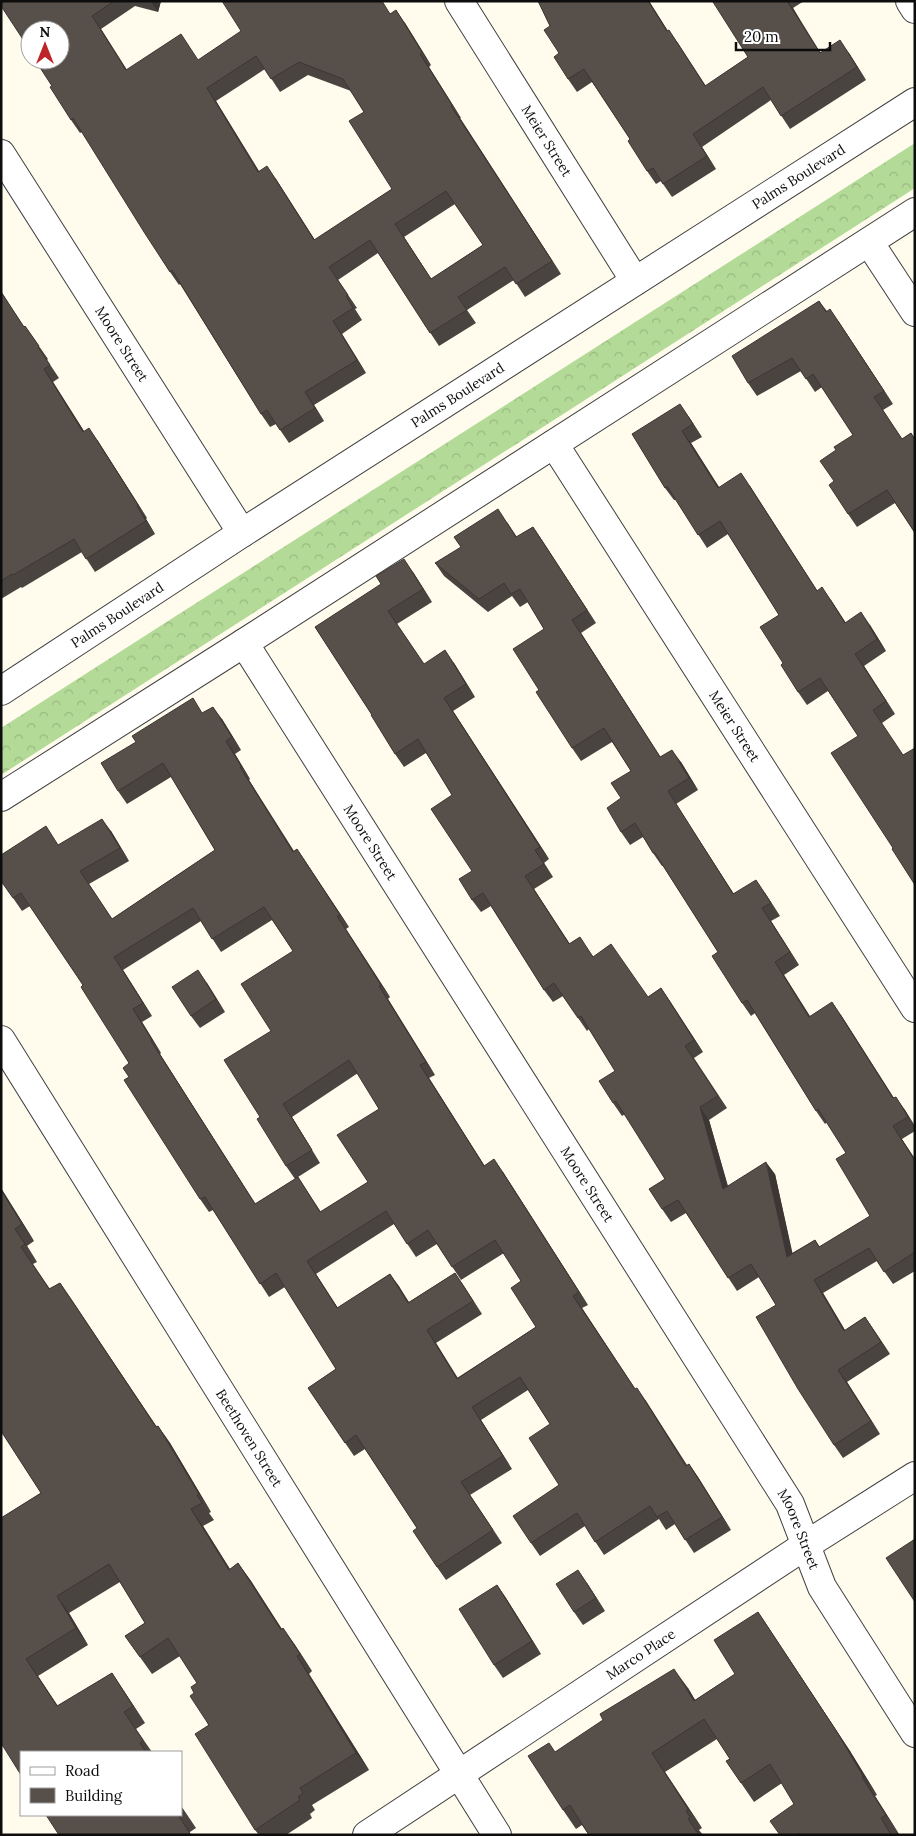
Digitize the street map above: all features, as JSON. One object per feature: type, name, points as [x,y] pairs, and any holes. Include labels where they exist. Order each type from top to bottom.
[{"type":"street","name":"Meier Street","points":[[459,1],[636,281]]},
{"type":"street","points":[[910,1],[915,9]]},
{"type":"street","name":"Palms Boulevard","points":[[1,691],[242,533],[915,102]]},
{"type":"street","name":"Moore Street","points":[[1,154],[242,533]]},
{"type":"street","points":[[1,797],[915,212]]},
{"type":"street","points":[[869,242],[915,312]]},
{"type":"street","name":"Meier Street","points":[[554,444],[915,1008]]},
{"type":"street","name":"Moore Street","points":[[244,643],[790,1504],[822,1587],[915,1733]]},
{"type":"street","name":"Beethoven Street","points":[[1,1040],[496,1835]]},
{"type":"street","name":"Marco Place","points":[[367,1835],[806,1545],[915,1476]]},
{"type":"green space","points":[[915,143],[915,188],[1,775],[1,728]]},
{"type":"building","points":[[1,1],[114,1],[92,16],[126,70],[181,34],[198,60],[241,31],[222,1],[382,1],[390,14],[396,10],[422,52],[420,54],[451,106],[552,261],[516,284],[505,267],[458,297],[467,310],[430,333],[370,240],[329,267],[348,295],[346,296],[353,308],[333,321],[357,360],[305,392],[315,408],[280,430],[267,410],[261,414],[172,270],[170,272],[73,118],[71,120],[50,87],[52,86],[42,70],[70,70],[70,20],[20,20],[20,35],[1,6]],"holes":[[[256,56],[271,79],[299,62],[343,79],[364,112],[349,121],[392,189],[314,240],[267,166],[258,172],[207,88]],[[446,191],[483,245],[431,279],[395,224]]]},
{"type":"building","points":[[538,1],[648,1],[705,86],[748,57],[713,2],[787,1],[820,53],[840,40],[857,67],[781,116],[763,87],[693,134],[707,156],[663,184],[653,168],[647,171],[628,141],[630,139],[584,69],[568,79],[554,57],[559,53],[544,30],[550,26]]},
{"type":"building","points":[[1,292],[39,346],[50,365],[44,369],[83,432],[89,428],[138,505],[146,521],[86,559],[74,539],[1,581]]},
{"type":"building","points":[[819,301],[826,312],[830,309],[884,391],[874,397],[902,439],[911,433],[915,440],[915,533],[887,490],[848,514],[829,485],[834,481],[820,461],[836,450],[834,447],[853,435],[813,374],[806,379],[792,358],[748,383],[732,356]]},
{"type":"building","points":[[680,404],[693,424],[682,431],[718,488],[741,473],[817,591],[822,587],[845,623],[861,612],[877,639],[855,654],[886,701],[873,710],[903,755],[915,748],[915,885],[831,753],[858,736],[820,678],[798,692],[781,665],[783,663],[760,627],[779,615],[720,521],[698,535],[667,486],[665,488],[632,434]]},
{"type":"building","points":[[498,509],[516,537],[533,527],[587,610],[572,620],[660,757],[672,750],[689,778],[668,791],[733,894],[756,880],[771,903],[762,908],[790,952],[775,962],[809,1017],[832,1002],[893,1098],[896,1097],[908,1117],[893,1126],[915,1161],[915,1252],[884,1272],[869,1248],[814,1280],[844,1331],[865,1317],[881,1342],[838,1370],[871,1421],[834,1445],[798,1389],[756,1317],[776,1305],[751,1264],[728,1278],[678,1200],[662,1209],[649,1189],[665,1179],[616,1101],[613,1103],[599,1081],[615,1071],[581,1016],[578,1018],[554,983],[544,990],[483,893],[472,900],[459,879],[472,871],[431,809],[452,795],[418,739],[395,754],[315,627],[381,584],[376,576],[404,559],[423,589],[388,611],[424,664],[445,650],[466,684],[444,698],[540,847],[535,850],[544,864],[525,876],[569,944],[580,937],[593,957],[611,944],[648,997],[661,988],[694,1040],[685,1046],[718,1096],[700,1107],[723,1189],[766,1162],[787,1257],[815,1240],[819,1247],[870,1216],[836,1159],[846,1153],[818,1109],[816,1111],[747,1000],[742,1003],[712,956],[718,952],[655,853],[653,853],[635,823],[621,832],[607,808],[621,798],[611,783],[631,771],[604,728],[572,748],[536,692],[539,690],[513,649],[544,629],[520,589],[511,594],[504,583],[479,599],[435,563],[461,547],[454,537]]},
{"type":"building","points":[[193,698],[202,713],[213,707],[232,737],[226,741],[240,767],[293,852],[297,849],[340,915],[337,916],[381,985],[379,986],[426,1062],[420,1065],[484,1166],[494,1159],[579,1292],[573,1296],[635,1389],[637,1388],[686,1466],[689,1464],[722,1517],[685,1540],[667,1511],[657,1517],[650,1506],[595,1542],[577,1513],[531,1543],[513,1516],[559,1485],[529,1438],[550,1424],[520,1377],[472,1407],[503,1456],[461,1482],[493,1530],[437,1567],[413,1531],[417,1528],[356,1435],[345,1443],[308,1388],[336,1369],[276,1273],[260,1284],[205,1197],[200,1199],[124,1080],[129,1077],[123,1068],[129,1063],[81,987],[83,985],[21,893],[13,898],[1,881],[1,855],[46,826],[58,845],[102,819],[120,848],[80,871],[112,919],[215,850],[163,763],[118,791],[101,763],[136,742],[132,736]],"holes":[[[264,907],[293,951],[241,984],[271,1031],[224,1060],[260,1117],[257,1119],[286,1166],[312,1150],[283,1104],[349,1060],[379,1109],[337,1135],[368,1182],[320,1212],[298,1177],[255,1204],[151,1041],[133,1009],[143,1003],[114,957],[193,908],[212,939]],[[386,1211],[407,1244],[428,1230],[452,1267],[495,1240],[521,1281],[511,1288],[536,1327],[457,1379],[427,1330],[473,1301],[455,1273],[408,1303],[390,1274],[337,1308],[307,1261]]]},
{"type":"building","points":[[198,970],[216,999],[191,1016],[172,987]]},
{"type":"building","points":[[1,1190],[22,1224],[15,1229],[25,1244],[21,1247],[49,1289],[60,1283],[156,1427],[158,1426],[199,1494],[197,1495],[202,1503],[191,1509],[229,1570],[238,1563],[281,1630],[283,1628],[300,1654],[297,1656],[356,1753],[300,1788],[303,1793],[298,1797],[300,1800],[255,1830],[195,1734],[209,1725],[190,1696],[194,1693],[191,1687],[197,1683],[168,1638],[140,1657],[125,1636],[145,1623],[109,1564],[57,1596],[76,1628],[26,1659],[57,1706],[112,1673],[133,1706],[124,1712],[143,1740],[140,1743],[145,1751],[20,1751],[20,1773],[1,1743],[1,1518],[41,1493],[1,1431]]},
{"type":"building","points":[[915,1539],[915,1602],[886,1558]]},
{"type":"building","points":[[578,1570],[596,1598],[574,1612],[556,1584]]},
{"type":"building","points":[[497,1585],[532,1641],[494,1665],[459,1609]]},
{"type":"building","points":[[758,1612],[837,1732],[886,1815],[881,1818],[891,1835],[800,1835],[799,1833],[797,1835],[780,1835],[770,1821],[794,1804],[770,1764],[741,1783],[726,1761],[730,1759],[704,1719],[652,1753],[688,1809],[686,1811],[690,1817],[688,1819],[699,1835],[589,1835],[570,1805],[563,1810],[528,1756],[549,1743],[555,1752],[603,1720],[600,1714],[674,1669],[694,1701],[735,1674],[714,1640]]},
{"type":"building","points":[[47,1816],[179,1816],[191,1835],[59,1835]]}]
